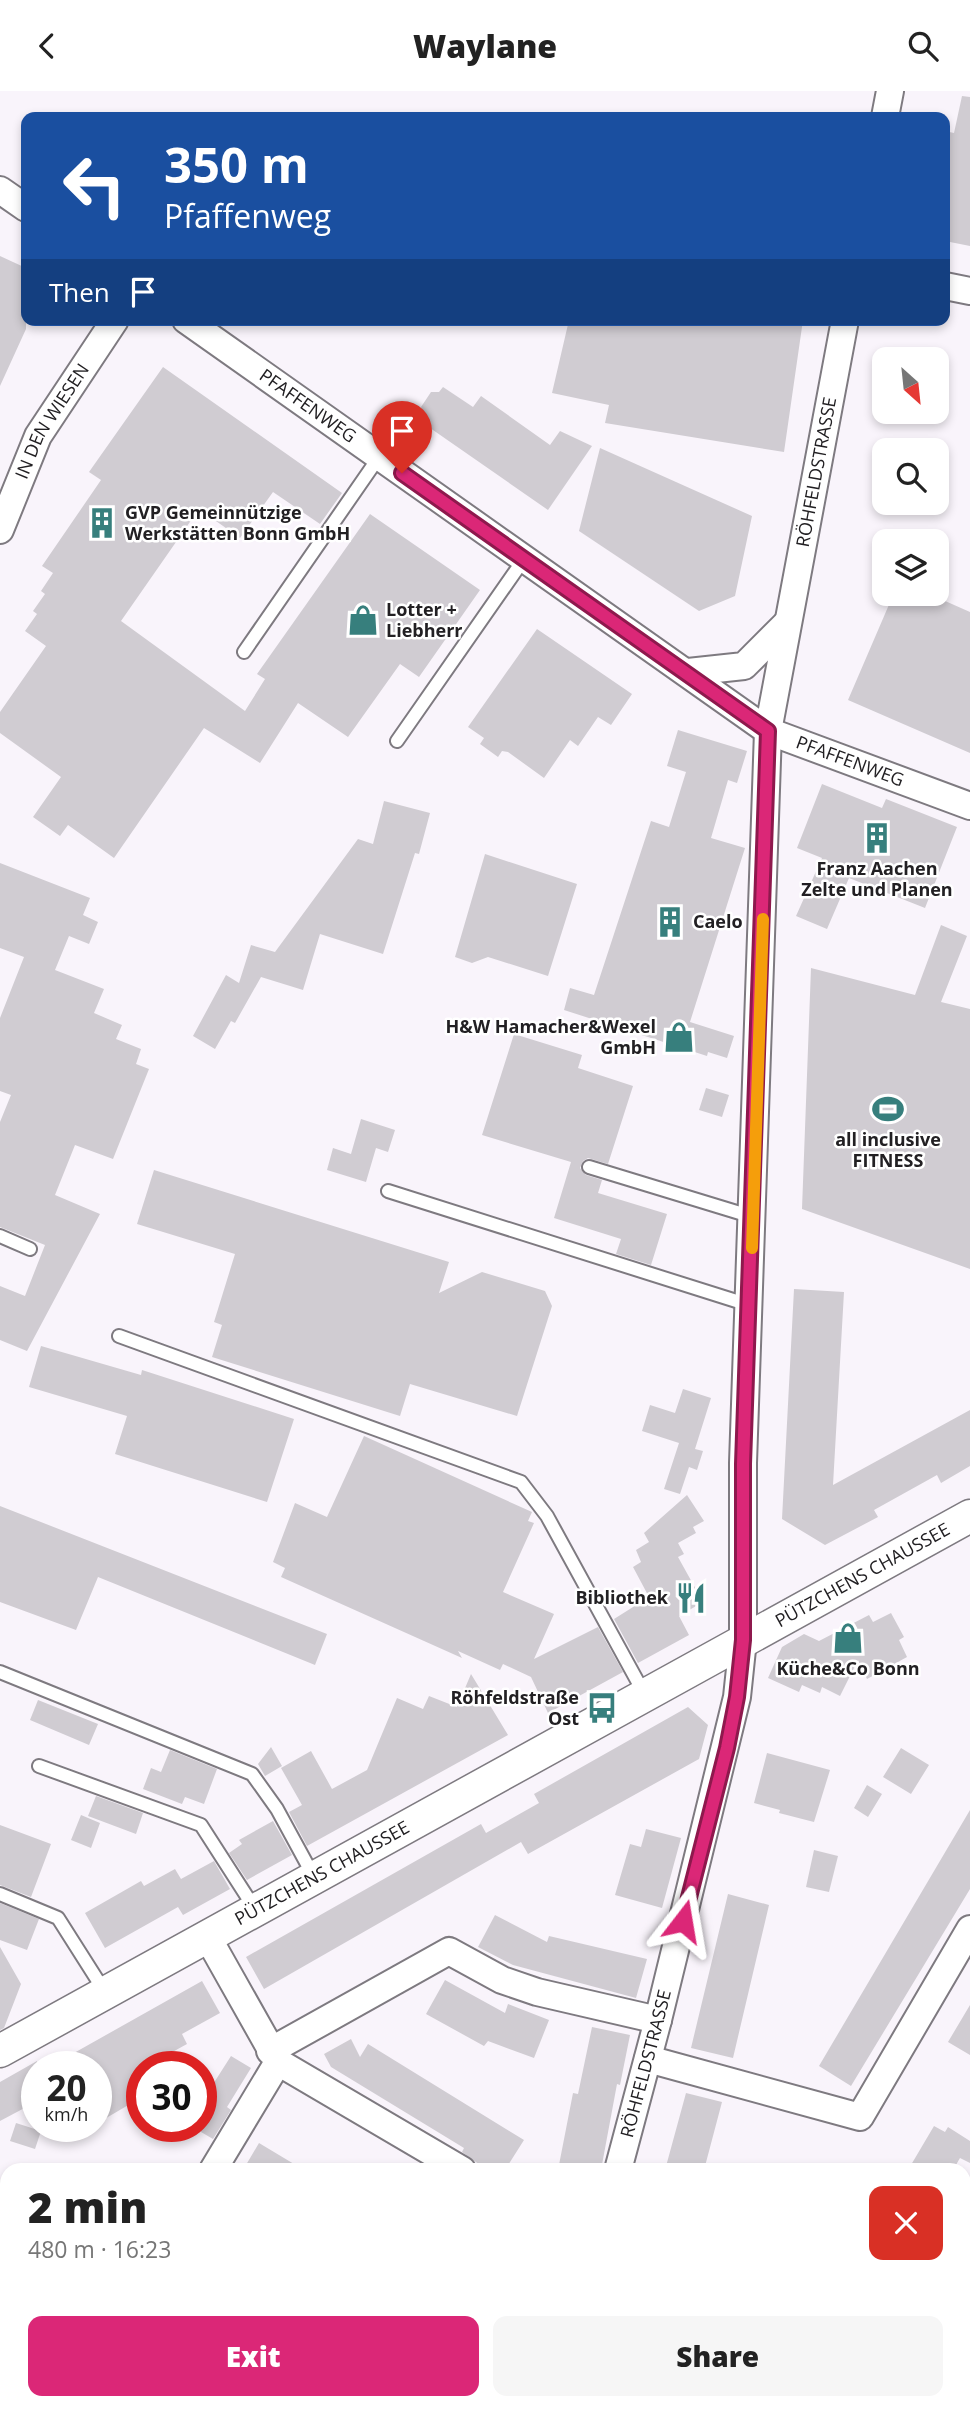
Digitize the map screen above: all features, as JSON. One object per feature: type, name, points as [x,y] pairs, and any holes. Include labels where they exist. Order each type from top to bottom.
[{"type":"street","points":[[886,112],[890,91]]},
{"type":"street","points":[[0,190],[21,205]]},
{"type":"street","points":[[950,287],[970,291]]},
{"type":"street","name":"IN DEN WIESEN","points":[[0,530],[38,436],[111,326]]},
{"type":"street","name":"PFAFFENWEG","points":[[194,326],[768,731],[970,806]]},
{"type":"street","name":"RÖHFELDSTRASSE","points":[[620,2163],[727,1748],[737,1697],[743,1640],[743,1464],[768,731],[844,326]]},
{"type":"street","points":[[688,672],[744,666],[786,624]]},
{"type":"street","name":"PÜTZCHENS CHAUSSEE","points":[[0,2051],[970,1516]]},
{"type":"street","points":[[648,2059],[860,2117],[970,1929]]},
{"type":"street","points":[[207,1936],[274,2057],[449,2163]]},
{"type":"street","points":[[217,2163],[274,2057],[449,1951],[502,1980],[537,1992],[658,2020]]},
{"type":"lane","points":[[244,652],[379,457]]},
{"type":"lane","points":[[397,741],[524,559]]},
{"type":"lane","points":[[589,1167],[753,1217]]},
{"type":"lane","points":[[388,1191],[750,1305]]},
{"type":"lane","points":[[0,1236],[30,1249]]},
{"type":"lane","points":[[119,1336],[521,1482],[547,1516],[645,1696]]},
{"type":"lane","points":[[0,1672],[252,1774],[276,1809],[314,1878]]},
{"type":"lane","points":[[39,1766],[201,1825],[255,1910]]},
{"type":"lane","points":[[0,1894],[58,1918],[105,1993]]},
{"type":"building","points":[[962,96],[970,97],[970,246],[950,242],[950,132],[954,133]]},
{"type":"building","points":[[0,256],[21,266],[21,326],[26,326],[26,329],[0,386]]},
{"type":"building","points":[[568,326],[802,326],[784,452],[605,423],[609,405],[552,393]]},
{"type":"building","points":[[163,367],[342,493],[320,524],[273,492],[240,538],[199,509],[121,621],[245,711],[265,679],[257,674],[370,514],[480,590],[419,677],[400,664],[348,737],[298,703],[260,763],[204,728],[114,858],[68,825],[60,836],[33,817],[61,777],[0,733],[0,712],[46,646],[25,631],[37,614],[33,611],[45,594],[41,591],[53,573],[42,566],[101,480],[89,472]]},
{"type":"building","points":[[443,387],[473,407],[481,396],[550,445],[560,431],[592,446],[548,510],[420,421],[424,415],[421,407],[431,392],[439,392]]},
{"type":"building","points":[[600,448],[752,516],[735,596],[699,611],[579,531]]},
{"type":"building","points":[[949,603],[970,612],[970,753],[848,700],[888,606],[949,606]]},
{"type":"building","points":[[537,629],[632,694],[611,725],[598,717],[578,746],[570,740],[544,778],[508,752],[502,751],[498,757],[480,744],[484,738],[468,727]]},
{"type":"building","name":"Caelo","points":[[678,730],[747,751],[737,783],[728,780],[711,838],[745,848],[690,1022],[734,1036],[727,1058],[708,1052],[707,1056],[564,1010],[570,988],[594,995],[651,821],[669,827],[686,772],[667,766]]},
{"type":"building","name":"Franz Aachen Zelte und Planen","points":[[822,784],[882,808],[886,799],[957,827],[925,908],[849,878],[827,929],[796,916],[822,858],[797,848]]},
{"type":"building","points":[[384,801],[430,813],[419,854],[415,853],[383,954],[320,934],[303,990],[261,977],[235,1023],[231,1021],[215,1049],[193,1036],[226,975],[239,983],[251,945],[275,952],[358,839],[373,844]]},
{"type":"building","points":[[485,854],[577,884],[548,976],[488,957],[472,963],[455,957]]},
{"type":"building","points":[[0,863],[90,898],[83,915],[98,922],[89,944],[69,936],[55,970],[104,989],[94,1013],[122,1025],[116,1039],[141,1049],[136,1064],[149,1069],[113,1159],[75,1145],[55,1195],[100,1214],[27,1351],[0,1340],[0,1286],[25,1296],[45,1245],[0,1227],[0,1122],[11,1095],[0,1091],[0,1018],[24,957],[0,948]]},
{"type":"building","name":"all inclusive FITNESS","points":[[941,925],[967,936],[941,1002],[970,1009],[970,1269],[802,1209],[811,968],[915,995]]},
{"type":"building","points":[[514,1034],[582,1055],[578,1068],[633,1086],[608,1164],[588,1158],[580,1168],[586,1175],[602,1180],[598,1193],[667,1214],[651,1265],[616,1254],[621,1239],[554,1218],[571,1162],[482,1135]]},
{"type":"building","points":[[706,1088],[729,1095],[722,1117],[699,1110]]},
{"type":"building","points":[[361,1119],[395,1130],[388,1152],[376,1148],[366,1182],[327,1170],[333,1148],[351,1154]]},
{"type":"building","points":[[154,1170],[449,1262],[439,1293],[482,1272],[545,1291],[552,1306],[517,1416],[410,1384],[400,1416],[212,1357],[222,1325],[214,1322],[235,1254],[137,1224]]},
{"type":"building","points":[[794,1289],[844,1292],[833,1485],[970,1410],[970,1466],[941,1483],[937,1475],[874,1510],[878,1517],[825,1545],[782,1519]]},
{"type":"building","points":[[41,1346],[141,1375],[142,1370],[294,1419],[267,1502],[115,1454],[127,1416],[29,1387]]},
{"type":"building","points":[[683,1389],[711,1398],[695,1449],[703,1451],[697,1470],[689,1467],[680,1494],[664,1489],[679,1443],[642,1431],[650,1405],[675,1413]]},
{"type":"building","points":[[364,1436],[532,1512],[528,1521],[534,1523],[503,1592],[554,1614],[534,1659],[598,1627],[623,1672],[548,1713],[531,1677],[503,1664],[500,1670],[458,1651],[462,1658],[281,1577],[285,1568],[273,1562],[295,1503],[327,1517]]},
{"type":"building","points":[[687,1495],[704,1521],[693,1527],[696,1533],[678,1543],[684,1554],[678,1557],[703,1602],[679,1616],[689,1635],[638,1663],[614,1619],[649,1597],[633,1567],[641,1562],[636,1550],[649,1542],[644,1533]]},
{"type":"building","points":[[0,1506],[327,1634],[315,1665],[98,1577],[76,1630],[0,1602]]},
{"type":"building","points":[[891,1613],[904,1637],[899,1640],[907,1657],[867,1679],[858,1660],[840,1696],[822,1687],[820,1693],[802,1685],[799,1692],[768,1678],[782,1647],[804,1634],[819,1641],[869,1615],[873,1622]]},
{"type":"building","points":[[471,1674],[508,1735],[307,1846],[289,1812],[302,1805],[281,1768],[311,1751],[332,1789],[367,1770],[397,1698],[423,1709],[429,1696],[457,1707]]},
{"type":"building","points":[[38,1700],[98,1724],[89,1745],[30,1720]]},
{"type":"building","points":[[688,1707],[708,1725],[699,1759],[528,1854],[521,1842],[264,1989],[246,1957],[481,1824],[486,1833],[539,1803],[534,1794]]},
{"type":"building","points":[[271,1747],[282,1766],[265,1776],[258,1764]]},
{"type":"building","points":[[901,1748],[929,1765],[911,1794],[883,1777]]},
{"type":"building","points":[[170,1750],[217,1769],[204,1804],[185,1797],[182,1804],[143,1789],[151,1768],[161,1772]]},
{"type":"building","points":[[767,1753],[830,1770],[814,1822],[754,1803]]},
{"type":"building","points":[[867,1785],[882,1794],[868,1817],[854,1808]]},
{"type":"building","points":[[96,1796],[143,1813],[136,1834],[88,1816]]},
{"type":"building","points":[[970,1810],[970,1889],[851,2086],[819,2066]]},
{"type":"building","points":[[81,1815],[100,1823],[91,1848],[71,1840]]},
{"type":"building","points":[[273,1821],[292,1855],[247,1880],[229,1853],[242,1844],[239,1840]]},
{"type":"building","points":[[0,1825],[51,1844],[31,1897],[0,1885]]},
{"type":"building","points":[[646,1829],[681,1838],[662,1908],[615,1895],[630,1844],[641,1847]]},
{"type":"building","points":[[814,1850],[838,1856],[829,1892],[806,1887]]},
{"type":"building","points":[[214,1861],[230,1889],[183,1915],[178,1907],[105,1948],[85,1913],[141,1881],[144,1886],[175,1869],[181,1879]]},
{"type":"building","points":[[728,1894],[769,1905],[733,2058],[691,2048]]},
{"type":"building","points":[[0,1903],[39,1919],[27,1950],[0,1940]]},
{"type":"building","points":[[495,1915],[547,1942],[549,1936],[647,1959],[636,1998],[513,1965],[478,1947]]},
{"type":"building","points":[[0,1947],[21,1984],[4,2028],[0,2030]]},
{"type":"building","points":[[445,1980],[505,2013],[508,2004],[549,2020],[534,2058],[488,2041],[484,2046],[426,2014]]},
{"type":"building","points":[[202,1981],[220,2013],[182,2034],[187,2044],[174,2051],[126,2051],[126,2106],[112,2115],[112,2051],[78,2051]]},
{"type":"building","points":[[970,2005],[970,2055],[948,2042]]},
{"type":"building","points":[[592,2027],[630,2035],[620,2085],[617,2084],[602,2163],[559,2163],[573,2093],[578,2094]]},
{"type":"building","points":[[351,2039],[360,2057],[368,2044],[524,2140],[509,2163],[477,2163],[462,2152],[464,2148],[331,2067],[324,2054]]},
{"type":"building","points":[[231,2056],[251,2068],[227,2107],[231,2110],[217,2133],[217,2078]]},
{"type":"building","points":[[21,2070],[21,2110],[0,2121],[0,2082]]},
{"type":"building","points":[[686,2093],[722,2102],[706,2163],[667,2163]]},
{"type":"building","points":[[16,2123],[21,2125],[21,2142],[37,2142],[35,2149],[10,2141]]},
{"type":"building","points":[[934,2126],[945,2132],[948,2127],[970,2141],[970,2163],[960,2158],[957,2163],[912,2163]]},
{"type":"building","points":[[259,2143],[292,2163],[247,2163]]},
{"type":"slow traffic","points":[[752,1248],[763,919]]},
{"type":"place","name":"GVP Gemeinnützige Werkstätten Bonn GmbH","points":[[102,523]]},
{"type":"place","name":"Lotter + Liebherr","points":[[363,620]]},
{"type":"place","name":"Franz Aachen Zelte und Planen","points":[[877,838]]},
{"type":"place","name":"Caelo","points":[[670,922]]},
{"type":"place","name":"H&W Hamacher&Wexel GmbH","points":[[679,1037]]},
{"type":"place","name":"all inclusive FITNESS","points":[[888,1109]]},
{"type":"place","name":"Bibliothek","points":[[691,1598]]},
{"type":"place","name":"Küche&Co Bonn","points":[[848,1638]]},
{"type":"place","name":"Röhfeldstraße Ost","points":[[602,1708]]},
{"type":"route","points":[[402,473],[688,672],[768,731],[761,1009],[743,1464],[743,1640],[737,1697],[727,1748],[683,1921]]}]
